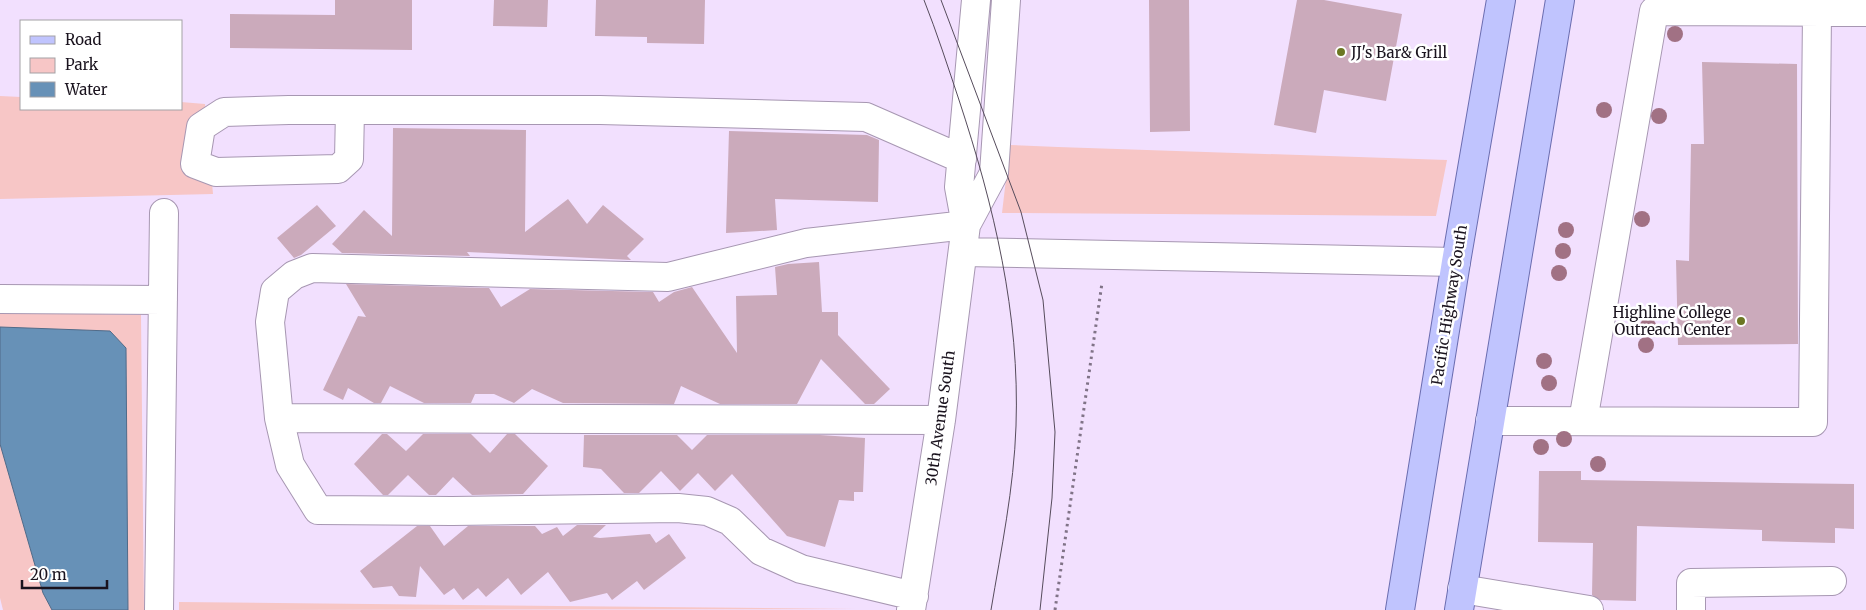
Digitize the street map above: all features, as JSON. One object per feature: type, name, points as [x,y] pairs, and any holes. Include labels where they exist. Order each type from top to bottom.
[{"type":"main road","name":"Pacific Highway South","points":[[1400,610],[1456,262],[1501,0]]},
{"type":"main road","points":[[1460,599],[1560,0]]},
{"type":"street","name":"30th Avenue South","points":[[913,603],[941,420],[966,225],[959,186],[976,0]]},
{"type":"street","name":"30th Avenue South","points":[[966,225],[994,173],[1006,0]]},
{"type":"street","points":[[1583,421],[1654,12],[1866,12]]},
{"type":"street","points":[[1490,421],[1813,422],[1817,12]]},
{"type":"street","points":[[350,110],[349,159],[338,168],[216,172],[195,164],[201,127],[224,112],[350,110],[600,110],[866,117],[962,159]]},
{"type":"street","points":[[159,610],[164,213]]},
{"type":"street","points":[[913,603],[801,569],[761,551],[730,521],[708,511],[678,508],[452,511],[318,510],[290,465],[278,418],[270,322],[275,291],[294,275],[312,268],[668,277],[806,244],[966,225]]},
{"type":"street","points":[[963,252],[1456,262]]},
{"type":"street","points":[[0,299],[163,300]]},
{"type":"street","points":[[278,418],[941,420]]},
{"type":"street","points":[[1691,610],[1691,583],[1832,581]]},
{"type":"street","points":[[1460,599],[1589,610]]},
{"type":"path","points":[[1055,610],[1102,282]]},
{"type":"green space","points":[[0,96],[20,97],[20,110],[182,110],[182,102],[205,104],[213,194],[0,199]]},
{"type":"green space","points":[[1010,145],[1447,160],[1436,216],[1002,213]]},
{"type":"green space","points":[[0,312],[141,315],[144,610],[3,610],[0,598]]},
{"type":"green space","points":[[179,602],[856,609],[179,610]]},
{"type":"water","points":[[0,327],[110,331],[126,348],[128,610],[52,610],[43,593],[0,444]]},
{"type":"building","points":[[335,0],[412,0],[412,50],[230,48],[230,14],[335,15]]},
{"type":"building","points":[[494,0],[548,0],[547,27],[493,26]]},
{"type":"building","points":[[596,0],[705,0],[704,44],[647,43],[647,37],[595,36]]},
{"type":"building","points":[[1149,0],[1189,0],[1190,131],[1150,132]]},
{"type":"building","name":"JJ's Bar& Grill","points":[[1297,0],[1324,0],[1402,14],[1386,101],[1324,90],[1316,133],[1274,125]]},
{"type":"building","points":[[1702,62],[1797,64],[1798,344],[1678,345],[1676,260],[1689,261],[1691,144],[1704,144]]},
{"type":"building","points":[[393,128],[526,130],[525,232],[568,199],[587,224],[603,205],[644,239],[627,256],[631,260],[467,252],[470,256],[342,253],[332,244],[364,210],[392,236]]},
{"type":"building","points":[[729,131],[867,135],[879,140],[878,202],[775,199],[777,230],[726,233]]},
{"type":"building","points":[[317,205],[336,226],[301,255],[294,258],[277,238]]},
{"type":"building","points":[[819,262],[822,312],[838,312],[838,335],[890,389],[874,404],[865,404],[821,359],[797,404],[720,404],[681,386],[674,404],[563,403],[532,389],[514,403],[494,394],[475,394],[471,403],[424,403],[390,386],[381,403],[374,403],[348,388],[343,400],[323,390],[358,316],[366,317],[346,284],[489,288],[501,307],[530,289],[653,292],[659,302],[674,292],[692,287],[737,353],[736,296],[777,295],[775,267],[788,264]]},
{"type":"building","points":[[382,434],[387,434],[406,451],[423,434],[471,434],[490,453],[507,434],[515,434],[548,466],[523,494],[472,495],[453,477],[436,495],[429,495],[408,475],[388,495],[383,495],[354,464]]},
{"type":"building","points":[[584,435],[677,435],[692,450],[707,435],[820,435],[865,438],[863,492],[854,492],[854,501],[839,500],[825,547],[787,536],[732,474],[715,491],[698,473],[680,491],[661,471],[639,493],[624,493],[601,469],[583,467]]},
{"type":"building","points":[[1539,471],[1581,471],[1581,480],[1854,484],[1854,529],[1835,528],[1835,543],[1762,541],[1762,530],[1637,526],[1636,601],[1600,600],[1592,595],[1593,543],[1538,542]]},
{"type":"building","points":[[577,525],[606,525],[593,537],[600,538],[650,534],[656,543],[669,534],[686,558],[644,590],[637,581],[612,600],[607,593],[570,602],[548,572],[521,595],[508,578],[486,597],[478,588],[463,600],[454,588],[444,595],[420,566],[416,597],[399,596],[392,586],[373,588],[360,571],[417,526],[430,526],[444,546],[468,526],[535,526],[542,534],[557,527],[563,536]]},
{"type":"tram line","points":[[924,0],[959,100],[983,180],[1002,261],[1014,343],[1016,384],[1015,449],[991,610]]},
{"type":"tram line","points":[[941,0],[1021,212],[1043,300],[1055,432],[1052,498],[1040,610]]},
{"type":"place","name":"JJ's Bar& Grill","points":[[1341,52]]},
{"type":"place","name":"Highline College Outreach Center","points":[[1741,321]]}]
